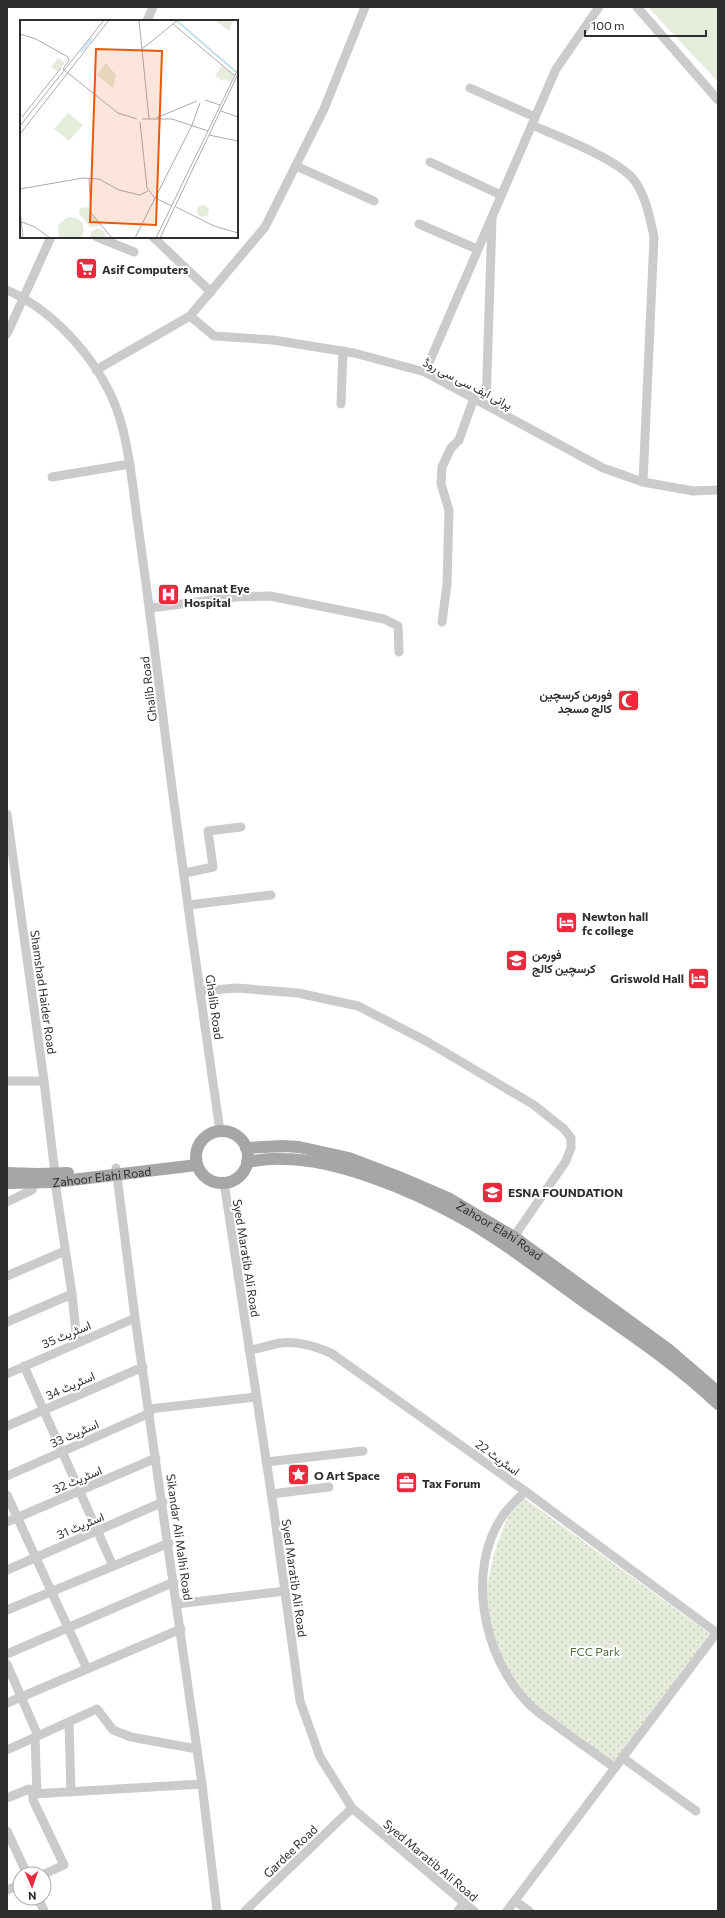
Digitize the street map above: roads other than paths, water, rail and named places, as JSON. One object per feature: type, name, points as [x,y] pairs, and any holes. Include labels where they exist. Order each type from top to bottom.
[{"type":"main road","points":[[220,1131],[228,1131],[242,1140],[246,1148],[247,1162],[244,1170],[239,1176],[224,1182],[215,1182],[207,1178],[201,1172],[196,1161],[200,1142],[212,1133],[220,1131]]},
{"type":"main road","name":"Zahoor Elahi Road","points":[[246,1148],[283,1146],[299,1147],[349,1158],[448,1198],[514,1237],[668,1349],[718,1392]]},
{"type":"main road","name":"Zahoor Elahi Road","points":[[247,1162],[284,1158],[308,1161],[349,1170],[404,1191],[458,1216],[506,1247],[659,1355],[718,1404]]},
{"type":"main road","name":"Zahoor Elahi Road","points":[[7,1183],[34,1183],[55,1178],[116,1172],[196,1161]]},
{"type":"main road","name":"Zahoor Elahi Road","points":[[7,1173],[55,1178]]},
{"type":"street","points":[[147,20],[153,7]]},
{"type":"street","points":[[96,370],[190,316],[265,227],[324,109],[366,7]]},
{"type":"street","points":[[425,372],[556,69],[599,7]]},
{"type":"street","points":[[637,7],[718,100]]},
{"type":"street","points":[[470,88],[611,162],[634,179],[647,206],[654,237],[643,482]]},
{"type":"street","points":[[430,162],[501,195]]},
{"type":"street","points":[[296,166],[374,201]]},
{"type":"street","points":[[486,405],[492,215]]},
{"type":"street","points":[[419,224],[477,249]]},
{"type":"street","points":[[7,334],[51,238]]},
{"type":"street","points":[[99,238],[134,252]]},
{"type":"street","points":[[154,238],[211,292]]},
{"type":"street","name":"Ghalib Road","points":[[7,290],[24,298],[52,319],[68,334],[96,370],[120,418],[130,464],[150,608],[163,718],[220,1131]]},
{"type":"street","name":"پرانی ایف سی سی روڈ","points":[[190,316],[214,336],[273,340],[343,351],[425,372],[603,468],[643,482],[693,490],[718,490]]},
{"type":"street","points":[[341,404],[343,351]]},
{"type":"street","points":[[442,622],[448,584],[449,510],[441,484],[442,467],[451,448],[459,440],[474,398]]},
{"type":"street","points":[[52,477],[130,464]]},
{"type":"street","points":[[150,608],[236,597],[270,596],[384,618],[398,626],[399,652]]},
{"type":"street","name":"Shamshad Haider Road","points":[[7,814],[44,1081],[55,1178],[72,1294],[77,1343]]},
{"type":"street","points":[[185,873],[213,867],[208,831],[241,827]]},
{"type":"street","points":[[189,905],[271,894]]},
{"type":"street","points":[[200,991],[237,988],[298,993],[358,1006],[426,1041],[534,1105],[564,1129],[571,1138],[571,1148],[566,1161],[506,1247]]},
{"type":"street","points":[[7,1080],[44,1081]]},
{"type":"street","name":"Sikandar Ali Malhi Road","points":[[116,1172],[135,1318],[169,1543],[202,1784],[217,1911]]},
{"type":"street","name":"Syed Maratib Ali Road","points":[[224,1182],[271,1494],[300,1702],[320,1757],[352,1808],[474,1911]]},
{"type":"street","points":[[7,1202],[32,1190],[34,1183]]},
{"type":"street","points":[[7,1276],[65,1251]]},
{"type":"street","points":[[7,1322],[72,1294]]},
{"type":"street","name":"اسٹریٹ 35","points":[[7,1374],[135,1318]]},
{"type":"street","name":"اسٹریٹ 22","points":[[249,1350],[296,1342],[314,1346],[331,1353],[524,1491],[717,1632]]},
{"type":"street","points":[[24,1366],[113,1566]]},
{"type":"street","name":"اسٹریٹ 34","points":[[7,1426],[143,1367]]},
{"type":"street","name":"اسٹریٹ 33","points":[[7,1476],[149,1411],[256,1397]]},
{"type":"street","points":[[266,1462],[363,1450]]},
{"type":"street","name":"اسٹریٹ 32","points":[[7,1522],[156,1458]]},
{"type":"street","points":[[271,1494],[329,1487]]},
{"type":"street","points":[[524,1491],[504,1514],[494,1532],[487,1553],[483,1593],[487,1628],[490,1639],[502,1667],[528,1703],[615,1768]]},
{"type":"street","points":[[7,1495],[87,1668]]},
{"type":"street","name":"اسٹریٹ 31","points":[[7,1570],[163,1502]]},
{"type":"street","points":[[7,1610],[169,1543]]},
{"type":"street","points":[[7,1654],[174,1582]]},
{"type":"street","points":[[177,1604],[285,1591]]},
{"type":"street","points":[[7,1703],[180,1629]]},
{"type":"street","points":[[507,1911],[717,1632]]},
{"type":"street","points":[[7,1664],[37,1737],[35,1794],[33,1800],[64,1866],[52,1871]]},
{"type":"street","points":[[7,1750],[98,1710],[113,1730],[131,1738],[197,1749]]},
{"type":"street","points":[[69,1722],[71,1792]]},
{"type":"street","points":[[623,1758],[696,1811]]},
{"type":"street","points":[[7,1798],[29,1789],[35,1794],[202,1784]]},
{"type":"street","name":"Gardee Road","points":[[246,1911],[352,1808]]},
{"type":"street","points":[[7,1831],[9,1843],[22,1866]]},
{"type":"street","points":[[515,1901],[529,1911]]},
{"type":"street","points":[[458,1911],[464,1902]]},
{"type":"place","name":"Asif Computers","points":[[87,269]]},
{"type":"place","name":"Amanat Eye Hospital","points":[[168,595]]},
{"type":"place","name":"فورمن کرسچین کالج مسجد","points":[[628,701]]},
{"type":"place","name":"Newton hall fc college","points":[[566,923]]},
{"type":"place","name":"فورمن کرسچین کالج","points":[[517,961]]},
{"type":"place","name":"Griswold Hall","points":[[699,978]]},
{"type":"place","name":"ESNA FOUNDATION","points":[[493,1192]]},
{"type":"place","name":"O Art Space","points":[[298,1475]]},
{"type":"place","name":"Tax Forum","points":[[406,1483]]},
{"type":"park label","name":"FCC Park","points":[[595,1651]]}]
